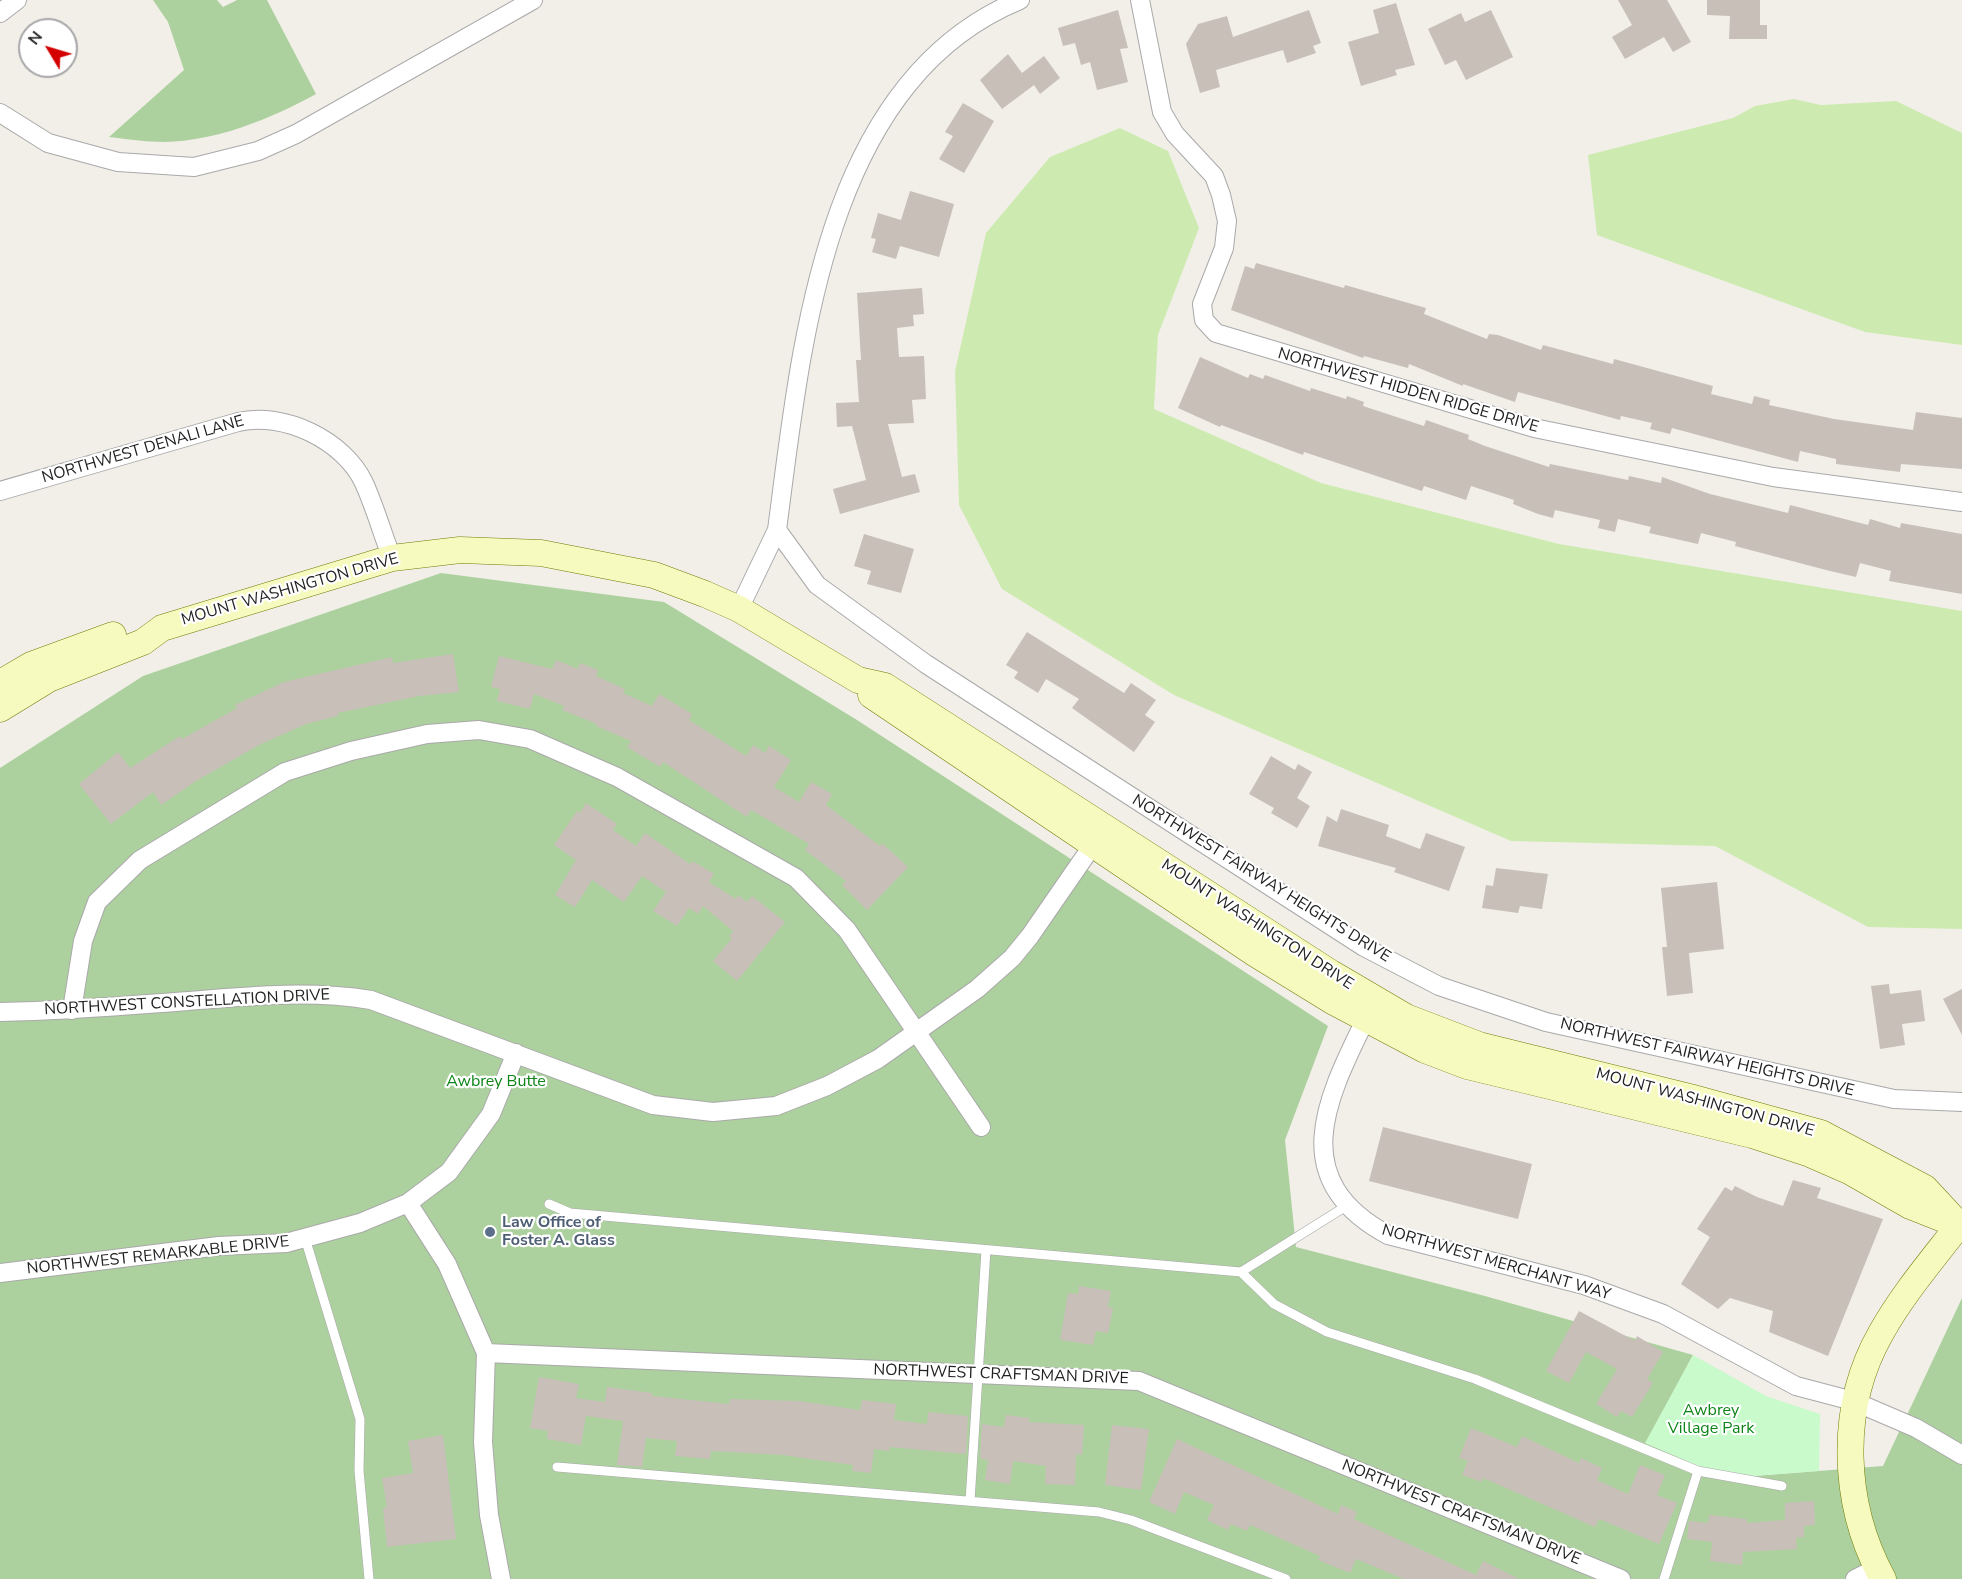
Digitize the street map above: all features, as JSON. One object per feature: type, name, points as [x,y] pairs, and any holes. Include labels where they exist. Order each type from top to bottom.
[{"type":"main road","name":"MOUNT WASHINGTON DRIVE","points":[[0,710],[49,679],[143,642],[162,628],[392,558],[460,550],[541,553],[654,575],[739,609],[858,680],[885,686],[1099,837],[1370,1010],[1479,1045],[1821,1133],[1925,1188],[1960,1227]]},
{"type":"main road","name":"MOUNT WASHINGTON DRIVE","points":[[0,683],[31,665],[129,630],[147,626],[162,628]]},
{"type":"main road","points":[[1872,1575],[1852,1484],[1850,1451],[1853,1401],[1880,1334],[1960,1227]]},
{"type":"street","points":[[0,13],[17,0]]},
{"type":"street","points":[[0,113],[48,143],[118,162],[194,167],[258,151],[296,134],[533,0]]},
{"type":"street","points":[[739,609],[777,530],[795,392],[812,303],[835,220],[855,167],[873,135],[927,65],[951,41],[976,22],[1020,0]]},
{"type":"street","name":"NORTHWEST HIDDEN RIDGE DRIVE","points":[[1140,0],[1162,112],[1175,134],[1214,176],[1227,220],[1224,248],[1202,304],[1204,321],[1216,333],[1534,428],[1773,477],[1962,502]]},
{"type":"street","name":"NORTHWEST DENALI LANE","points":[[0,491],[238,422],[260,419],[284,423],[303,429],[330,444],[363,481],[392,558]]},
{"type":"street","name":"NORTHWEST FAIRWAY HEIGHTS DRIVE","points":[[777,530],[817,585],[926,664],[1364,946],[1438,986],[1546,1022],[1847,1089],[1894,1099],[1962,1102]]},
{"type":"street","points":[[72,1010],[82,941],[97,903],[140,860],[285,772],[351,751],[427,734],[479,730],[530,739],[617,777],[796,878],[847,930],[981,1127]]},
{"type":"street","name":"NORTHWEST CONSTELLATION DRIVE","points":[[0,1012],[72,1010],[253,996],[333,994],[371,1000],[653,1105],[713,1112],[776,1106],[827,1086],[878,1059],[977,989],[1012,958],[1099,837]]},
{"type":"street","name":"NORTHWEST MERCHANT WAY","points":[[1370,1010],[1333,1089],[1323,1122],[1327,1170],[1336,1191],[1369,1225],[1388,1235],[1584,1285],[1663,1314],[1796,1386],[1853,1401],[1916,1428],[1962,1455]]},
{"type":"street","name":"NORTHWEST REMARKABLE DRIVE","points":[[0,1273],[219,1246],[286,1243],[360,1223],[408,1203],[449,1172],[491,1114],[516,1053]]},
{"type":"street","points":[[408,1203],[447,1264],[486,1353],[483,1442],[489,1515],[501,1579]]},
{"type":"street","name":"NORTHWEST CRAFTSMAN DRIVE","points":[[486,1353],[1139,1381],[1621,1579]]},
{"type":"lane","points":[[549,1204],[570,1213],[1241,1272],[1348,1205]]},
{"type":"lane","points":[[306,1238],[360,1419],[359,1471],[364,1552],[369,1579]]},
{"type":"lane","points":[[970,1501],[986,1250]]},
{"type":"lane","points":[[1241,1272],[1274,1304],[1327,1332],[1475,1379],[1698,1471],[1782,1486]]},
{"type":"lane","points":[[557,1467],[1099,1512],[1120,1517],[1286,1579]]},
{"type":"lane","points":[[1664,1579],[1698,1471]]},
{"type":"green space","points":[[153,0],[217,0],[223,7],[237,0],[267,0],[316,94],[262,120],[204,138],[164,142],[109,137],[184,70],[168,22]]},
{"type":"green space","points":[[1794,99],[1821,105],[1896,101],[1962,133],[1962,345],[1865,332],[1597,235],[1588,155],[1733,118],[1755,106]]},
{"type":"green space","points":[[1120,128],[1168,151],[1199,228],[1158,335],[1154,409],[1321,483],[1559,544],[1962,611],[1962,929],[1868,927],[1715,846],[1511,841],[1174,695],[1002,589],[959,505],[955,371],[986,233],[1050,157]]},
{"type":"green space","name":"Awbrey Butte","points":[[441,573],[664,602],[857,720],[1328,1026],[1285,1140],[1296,1247],[1485,1296],[1693,1355],[1646,1443],[1727,1478],[1883,1466],[1962,1298],[1962,1579],[0,1579],[0,768],[143,676]]},
{"type":"green space","name":"Awbrey Village Park","points":[[1693,1355],[1766,1396],[1820,1414],[1819,1471],[1727,1478],[1645,1443]]},
{"type":"building","points":[[1618,0],[1667,0],[1691,42],[1673,52],[1664,37],[1625,59],[1612,37],[1632,25]]},
{"type":"building","points":[[1707,0],[1760,0],[1760,25],[1767,25],[1767,39],[1729,39],[1730,16],[1707,15]]},
{"type":"building","points":[[1396,3],[1415,65],[1395,70],[1397,75],[1361,86],[1348,42],[1379,33],[1373,10]]},
{"type":"building","points":[[1118,10],[1128,48],[1120,49],[1128,82],[1097,90],[1090,62],[1081,65],[1075,43],[1063,46],[1058,28]]},
{"type":"building","points":[[1309,10],[1321,43],[1313,46],[1316,53],[1287,63],[1283,50],[1216,70],[1220,87],[1200,93],[1186,44],[1198,24],[1227,16],[1233,37]]},
{"type":"building","points":[[1491,10],[1513,57],[1466,80],[1456,60],[1445,65],[1428,29],[1461,13],[1465,22]]},
{"type":"building","points":[[1008,54],[1022,73],[1044,56],[1060,78],[1040,94],[1034,85],[1002,109],[980,80]]},
{"type":"building","points":[[963,103],[994,121],[964,173],[939,159],[953,136],[945,132]]},
{"type":"building","points":[[910,191],[954,204],[939,257],[900,246],[896,259],[872,252],[876,239],[871,238],[878,213],[901,220]]},
{"type":"building","points":[[1256,263],[1426,308],[1424,314],[1487,339],[1489,334],[1498,335],[1541,350],[1543,345],[1613,364],[1614,359],[1713,386],[1711,394],[1752,404],[1754,396],[1770,400],[1769,405],[1834,419],[1913,430],[1916,412],[1962,418],[1962,469],[1901,464],[1900,472],[1836,464],[1836,459],[1800,451],[1798,462],[1672,428],[1670,434],[1650,429],[1652,423],[1621,416],[1620,420],[1518,392],[1515,402],[1463,384],[1463,386],[1409,364],[1408,368],[1364,356],[1363,358],[1231,310],[1245,266],[1254,269]]},
{"type":"building","points":[[922,288],[924,314],[913,315],[914,326],[897,328],[899,357],[924,356],[926,399],[912,400],[914,423],[888,424],[902,477],[915,474],[920,492],[840,514],[833,489],[866,480],[852,426],[837,427],[836,403],[859,402],[856,360],[861,360],[857,293]]},
{"type":"building","points":[[1200,357],[1248,378],[1250,374],[1263,379],[1265,375],[1310,391],[1311,388],[1346,399],[1347,396],[1364,402],[1363,406],[1424,426],[1426,420],[1469,435],[1468,439],[1485,446],[1549,467],[1550,464],[1628,480],[1629,476],[1661,483],[1662,477],[1710,494],[1788,513],[1790,505],[1868,525],[1870,519],[1900,528],[1901,523],[1962,534],[1962,594],[1889,581],[1891,571],[1860,563],[1856,577],[1826,570],[1735,546],[1736,542],[1701,533],[1698,544],[1649,533],[1651,527],[1618,519],[1615,532],[1598,528],[1600,520],[1555,510],[1553,518],[1513,504],[1514,500],[1471,486],[1466,500],[1424,486],[1422,491],[1304,452],[1303,455],[1221,425],[1220,427],[1178,408]]},
{"type":"building","points":[[864,534],[914,549],[901,593],[867,584],[871,571],[854,566]]},
{"type":"building","points":[[1027,632],[1124,693],[1131,683],[1156,700],[1145,715],[1155,722],[1134,752],[1072,708],[1079,699],[1046,679],[1038,693],[1014,678],[1018,672],[1006,665]]},
{"type":"building","points":[[453,654],[459,692],[419,696],[338,713],[338,716],[306,724],[259,745],[196,781],[161,805],[153,792],[111,824],[79,784],[118,752],[130,768],[180,736],[182,739],[237,708],[235,705],[284,682],[392,657],[393,663]]},
{"type":"building","points":[[499,656],[552,669],[556,660],[578,669],[580,663],[598,670],[596,676],[625,689],[623,693],[652,706],[659,694],[692,714],[689,720],[746,756],[753,745],[765,753],[769,746],[791,760],[774,787],[799,802],[811,782],[832,794],[826,805],[880,846],[882,843],[908,867],[867,910],[842,885],[846,881],[805,850],[809,844],[751,810],[747,817],[663,762],[660,767],[627,747],[631,741],[562,710],[564,706],[534,694],[530,709],[497,701],[500,689],[491,687]]},
{"type":"building","points":[[1271,756],[1295,770],[1298,764],[1312,772],[1297,798],[1310,806],[1297,828],[1271,813],[1274,808],[1249,794]]},
{"type":"building","points":[[586,803],[617,824],[613,830],[636,846],[645,833],[690,864],[693,861],[714,874],[709,882],[736,899],[738,895],[747,902],[752,896],[785,922],[737,981],[713,961],[732,938],[729,936],[733,931],[703,906],[698,914],[689,908],[677,926],[653,911],[666,892],[642,876],[624,902],[592,880],[575,907],[555,895],[576,860],[554,845],[577,811],[580,813]]},
{"type":"building","points":[[1341,809],[1389,825],[1386,836],[1420,849],[1426,833],[1465,847],[1449,891],[1394,872],[1396,868],[1318,846],[1327,816],[1337,822]]},
{"type":"building","points":[[1496,868],[1548,874],[1542,909],[1520,906],[1518,913],[1482,908],[1486,885],[1493,886]]},
{"type":"building","points":[[1717,882],[1724,949],[1689,953],[1693,993],[1667,996],[1662,947],[1667,947],[1661,888]]},
{"type":"building","points":[[1889,984],[1890,994],[1921,990],[1925,1021],[1902,1024],[1905,1045],[1880,1049],[1871,986]]},
{"type":"building","points":[[1962,989],[1962,1035],[1943,999]]},
{"type":"building","points":[[1383,1127],[1532,1164],[1518,1219],[1369,1181]]},
{"type":"building","points":[[1793,1180],[1821,1188],[1817,1198],[1883,1219],[1828,1356],[1769,1332],[1773,1311],[1730,1298],[1718,1309],[1681,1284],[1710,1237],[1697,1229],[1725,1187],[1732,1191],[1735,1186],[1783,1206]]},
{"type":"building","points":[[1079,1286],[1111,1291],[1108,1307],[1113,1308],[1108,1333],[1096,1331],[1093,1345],[1060,1340],[1068,1293],[1078,1294]]},
{"type":"building","points":[[1579,1311],[1635,1341],[1637,1336],[1663,1352],[1647,1379],[1653,1383],[1632,1417],[1621,1411],[1617,1417],[1596,1404],[1617,1369],[1586,1352],[1569,1383],[1546,1371]]},
{"type":"building","points":[[539,1377],[579,1384],[576,1398],[605,1402],[607,1387],[652,1393],[652,1396],[729,1404],[730,1399],[799,1401],[860,1410],[862,1400],[896,1404],[894,1420],[927,1424],[928,1412],[968,1416],[966,1454],[890,1447],[889,1451],[874,1449],[871,1473],[852,1471],[853,1465],[782,1455],[711,1451],[710,1459],[675,1456],[677,1441],[646,1438],[642,1467],[617,1465],[623,1421],[586,1416],[581,1445],[547,1439],[548,1431],[530,1428]]},
{"type":"building","points":[[1006,1415],[1029,1418],[1029,1422],[1084,1425],[1082,1455],[1076,1454],[1075,1485],[1045,1484],[1046,1466],[1013,1461],[1010,1484],[985,1480],[988,1460],[981,1459],[980,1455],[982,1424],[1004,1427]]},
{"type":"building","points":[[1112,1425],[1149,1429],[1141,1490],[1105,1485]]},
{"type":"building","points":[[1471,1428],[1517,1447],[1522,1436],[1579,1463],[1581,1458],[1602,1468],[1597,1480],[1628,1494],[1640,1465],[1665,1475],[1657,1495],[1677,1503],[1659,1544],[1599,1519],[1595,1527],[1483,1478],[1482,1482],[1462,1475],[1468,1461],[1459,1458]]},
{"type":"building","points":[[443,1435],[456,1539],[387,1547],[383,1508],[387,1507],[382,1478],[413,1473],[408,1441]]},
{"type":"building","points":[[1177,1439],[1338,1514],[1341,1505],[1357,1512],[1354,1519],[1476,1575],[1483,1561],[1519,1579],[1404,1579],[1356,1559],[1350,1573],[1318,1560],[1320,1556],[1250,1525],[1247,1531],[1231,1524],[1228,1530],[1207,1520],[1214,1505],[1184,1492],[1175,1514],[1149,1502]]},
{"type":"building","points":[[1814,1501],[1815,1525],[1804,1526],[1804,1537],[1796,1538],[1797,1549],[1743,1552],[1742,1565],[1710,1561],[1712,1542],[1687,1539],[1689,1521],[1708,1523],[1709,1515],[1747,1519],[1747,1523],[1785,1520],[1785,1503]]},
{"type":"place","name":"Law Office of Foster A. Glass","points":[[490,1232]]}]
